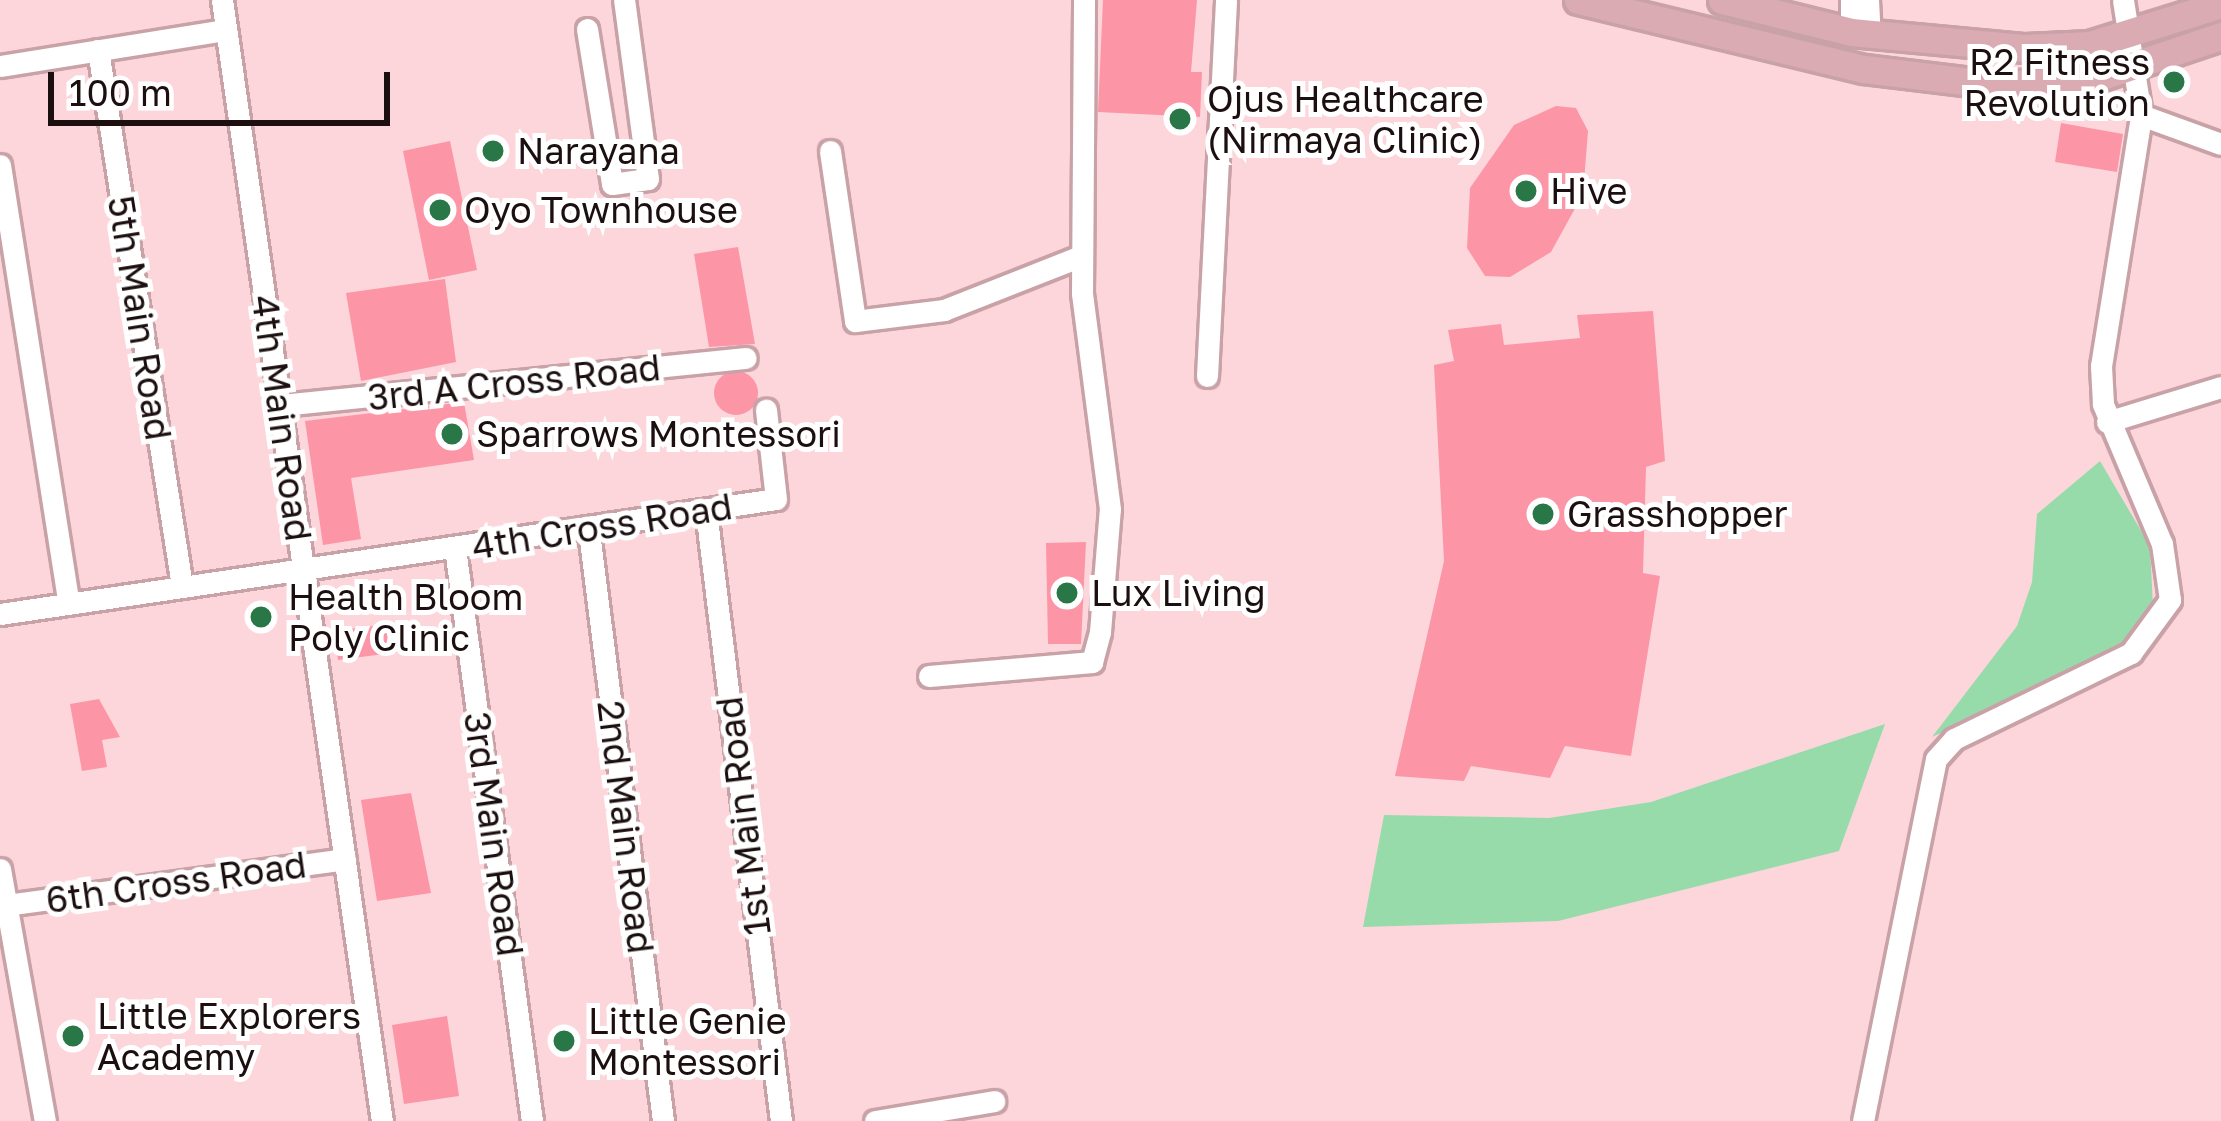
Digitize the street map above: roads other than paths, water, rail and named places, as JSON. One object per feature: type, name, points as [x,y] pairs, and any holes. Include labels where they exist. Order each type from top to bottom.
[{"type":"main road","points":[[1578,0],[1915,79],[1997,85],[2131,70],[2221,36]]},
{"type":"main road","points":[[1722,0],[1860,33],[2025,48],[2125,37],[2221,4]]},
{"type":"street","name":"4th Main Road","points":[[222,0],[382,1121]]},
{"type":"street","points":[[587,29],[612,184],[648,179],[624,0]]},
{"type":"street","points":[[928,676],[1092,662],[1110,509],[1081,256],[1084,0]]},
{"type":"street","points":[[1207,376],[1226,0]]},
{"type":"street","points":[[1851,0],[1860,33]]},
{"type":"street","points":[[1860,33],[1868,0]]},
{"type":"street","points":[[1863,1121],[1936,758],[1954,739],[2131,653],[2170,601],[2162,544],[2107,422],[2101,366],[2141,115],[2125,37],[2123,0]]},
{"type":"street","points":[[0,67],[226,30]]},
{"type":"street","name":"5th Main Road","points":[[98,50],[182,586]]},
{"type":"street","points":[[2141,115],[2221,144]]},
{"type":"street","points":[[830,151],[855,322],[944,310],[1081,256]]},
{"type":"street","points":[[0,165],[69,604]]},
{"type":"street","name":"3rd A Cross Road","points":[[282,405],[746,358]]},
{"type":"street","points":[[2107,422],[2221,387]]},
{"type":"street","name":"4th Cross Road","points":[[0,614],[303,568],[590,532],[776,499],[766,410]]},
{"type":"street","name":"1st Main Road","points":[[706,512],[781,1121]]},
{"type":"street","name":"2nd Main Road","points":[[590,532],[663,1121]]},
{"type":"street","name":"3rd Main Road","points":[[455,548],[532,1121]]},
{"type":"street","name":"6th Cross Road","points":[[6,905],[345,859]]},
{"type":"street","points":[[0,869],[45,1121]]},
{"type":"street","points":[[875,1121],[994,1101]]},
{"type":"place","name":"R2 Fitness Revolution","points":[[2174,82]]},
{"type":"place","name":"Ojus Healthcare (Nirmaya Clinic)","points":[[1180,119]]},
{"type":"place","name":"Narayana","points":[[493,151]]},
{"type":"place","name":"Hive","points":[[1526,191]]},
{"type":"place","name":"Oyo Townhouse","points":[[440,210]]},
{"type":"place","name":"Sparrows Montessori","points":[[452,434]]},
{"type":"place","name":"Grasshopper","points":[[1543,514]]},
{"type":"place","name":"Lux Living","points":[[1067,593]]},
{"type":"place","name":"Health Bloom Poly Clinic","points":[[261,617]]},
{"type":"place","name":"Little Explorers Academy","points":[[73,1036]]},
{"type":"place","name":"Little Genie Montessori","points":[[564,1041]]}]
